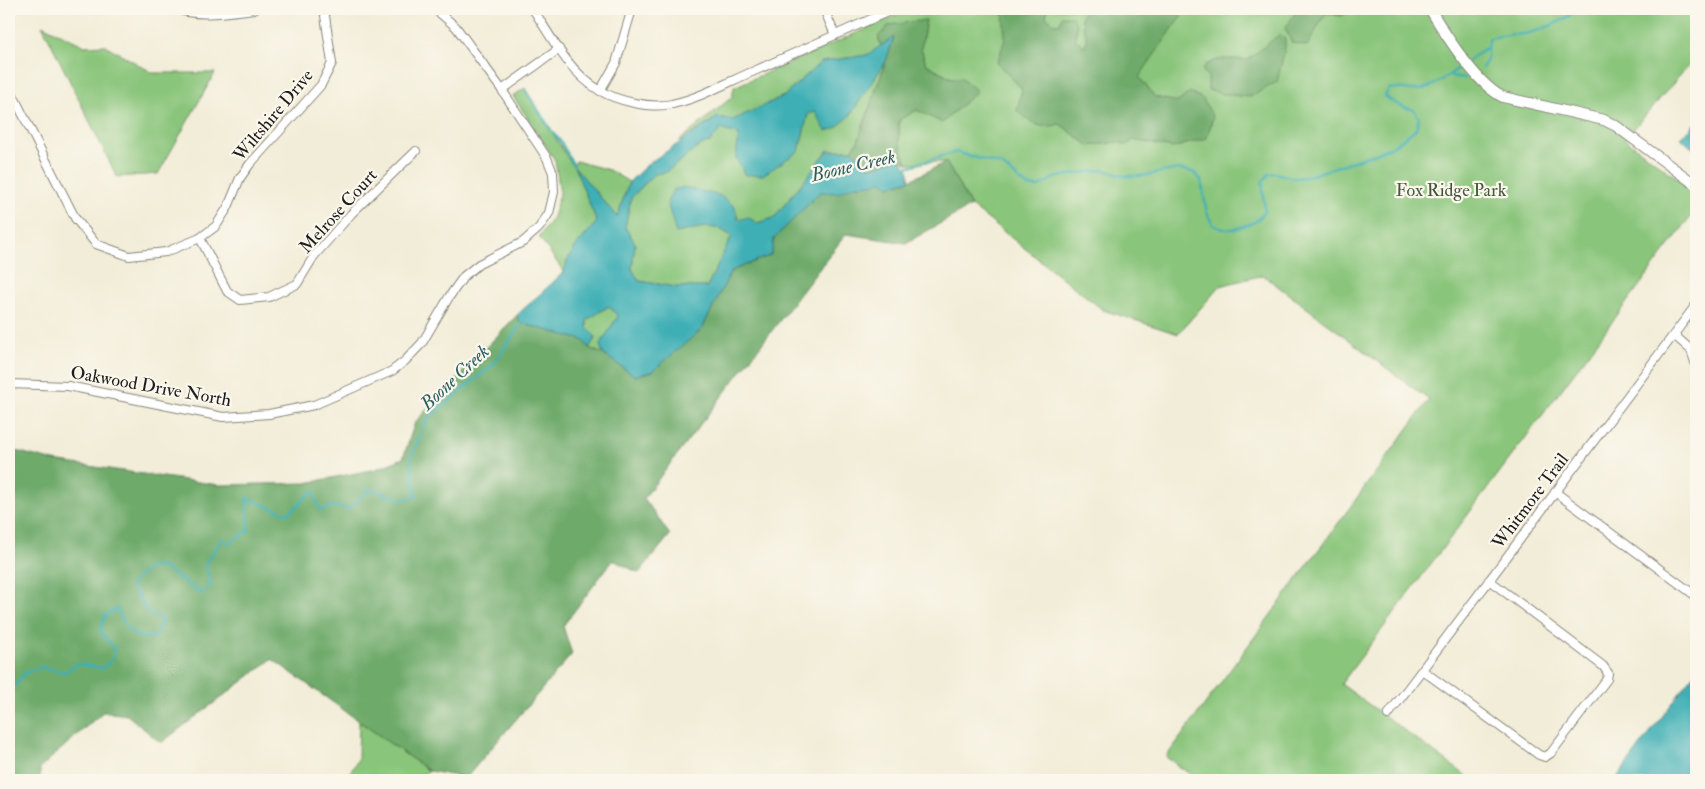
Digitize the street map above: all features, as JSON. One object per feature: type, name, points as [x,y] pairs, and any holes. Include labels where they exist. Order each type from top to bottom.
[{"type":"street","points":[[178,9],[185,12],[230,13],[255,9]]},
{"type":"street","name":"Wiltshire Drive","points":[[9,87],[75,218],[96,244],[129,256],[166,252],[200,238],[216,226],[228,206],[240,178],[250,164],[321,85],[332,64],[324,9]]},
{"type":"street","points":[[435,9],[456,27],[502,90],[559,49]]},
{"type":"street","points":[[533,9],[559,49],[582,77],[600,91],[622,100],[642,105],[670,105],[707,92],[894,9]]},
{"type":"street","points":[[600,91],[616,63],[632,9]]},
{"type":"street","points":[[824,9],[835,35]]},
{"type":"street","points":[[1430,9],[1463,57],[1494,93],[1503,97],[1604,120],[1616,126],[1696,185]]},
{"type":"street","name":"Oakwood Drive North","points":[[9,384],[68,386],[223,417],[269,414],[314,405],[392,370],[405,361],[422,343],[449,297],[464,276],[479,264],[523,242],[535,233],[547,217],[553,199],[554,180],[550,165],[502,90]]},
{"type":"street","name":"Melrose Court","points":[[200,238],[227,291],[240,300],[269,298],[297,284],[314,256],[351,214],[416,151]]},
{"type":"street","name":"Whitmore Trail","points":[[1388,715],[1696,305]]},
{"type":"street","points":[[1674,335],[1691,350],[1696,365]]},
{"type":"street","points":[[1556,492],[1696,596]]},
{"type":"street","points":[[1422,670],[1538,756],[1545,757],[1556,746],[1606,679],[1608,673],[1603,666],[1489,580]]},
{"type":"green space","name":"Fox Ridge Park","points":[[911,9],[1696,9],[1696,57],[1625,139],[1696,192],[1696,210],[1341,684],[1472,780],[1198,780],[1166,757],[1429,400],[1263,275],[1220,286],[1178,334],[1103,310],[971,206],[946,162],[907,163],[899,141],[899,120],[917,110],[952,78],[926,64],[921,48],[926,20],[878,37],[881,46],[867,55],[821,62],[784,96],[733,120],[718,117],[679,141],[732,97],[734,87]]},
{"type":"green space","points":[[1003,9],[1048,9],[1046,16],[1054,24],[1060,23],[1062,16],[1072,16],[1077,26],[1075,39],[1084,46],[1087,41],[1081,17],[1086,9],[1186,9],[1139,77],[1155,97],[1178,102],[1190,92],[1203,99],[1213,117],[1207,138],[1173,148],[1133,140],[1127,145],[1117,142],[1089,146],[1060,124],[1041,126],[1032,122],[1017,111],[1022,89],[997,63],[1005,39]]},
{"type":"green space","points":[[1298,9],[1354,9],[1341,16],[1326,13],[1307,46],[1292,43],[1285,28]]},
{"type":"green space","points":[[926,20],[921,48],[926,64],[951,78],[961,77],[977,91],[942,123],[917,110],[899,120],[899,141],[907,163],[898,158],[870,168],[852,150],[858,141],[894,38],[881,46],[878,37],[889,25]]},
{"type":"green space","points":[[42,25],[85,46],[105,45],[153,73],[215,73],[158,174],[117,177]]},
{"type":"green space","points":[[1280,34],[1285,39],[1285,49],[1277,82],[1250,97],[1222,94],[1208,90],[1208,77],[1202,69],[1206,65],[1223,59],[1247,60]]},
{"type":"green space","points":[[886,61],[858,141],[852,150],[828,150],[774,218],[757,223],[739,220],[734,206],[676,233],[703,227],[718,228],[732,236],[707,287],[676,287],[639,281],[632,269],[635,243],[625,227],[631,198],[654,174],[666,172],[702,144],[709,143],[721,129],[739,135],[736,158],[799,151],[808,114],[815,112],[849,117]]},
{"type":"green space","points":[[525,88],[573,166],[576,161],[609,170],[629,182],[617,217],[575,168],[597,222],[573,251],[564,272],[539,237],[553,217],[560,193],[555,160],[513,96]]},
{"type":"green space","points":[[946,162],[971,206],[906,243],[846,234],[644,498],[670,535],[639,573],[613,560],[563,626],[572,654],[466,778],[429,771],[272,659],[161,743],[127,715],[103,712],[40,768],[40,780],[9,780],[9,449],[54,461],[219,485],[306,483],[376,469],[403,458],[415,422],[517,315],[520,323],[583,340],[589,348],[603,354],[635,376],[702,329],[731,271],[771,255],[774,239],[820,192],[838,191],[882,180],[889,186],[910,180]]},
{"type":"green space","points":[[609,306],[618,316],[600,345],[603,354],[589,348],[596,337],[587,328],[587,320]]},
{"type":"green space","points":[[359,721],[429,771],[412,780],[346,780],[358,759]]},
{"type":"water","points":[[894,37],[886,61],[849,117],[834,129],[826,131],[815,112],[808,114],[799,151],[763,175],[745,175],[736,158],[739,135],[721,129],[709,143],[701,145],[666,172],[654,174],[631,198],[625,227],[635,243],[632,269],[639,281],[676,287],[707,287],[732,236],[718,228],[703,227],[676,233],[667,202],[673,190],[684,187],[719,195],[734,206],[739,220],[748,217],[757,223],[774,218],[828,151],[852,150],[870,168],[898,158],[908,167],[910,180],[889,186],[882,180],[874,184],[857,185],[837,193],[820,192],[774,239],[771,255],[731,271],[702,329],[653,371],[635,376],[603,354],[600,345],[618,316],[609,306],[587,320],[587,328],[596,337],[589,348],[583,340],[520,323],[517,315],[564,272],[567,261],[576,246],[597,222],[574,166],[617,217],[629,182],[649,163],[718,117],[733,120],[784,96],[821,62],[867,55]]},
{"type":"water","points":[[1696,123],[1696,147],[1692,148],[1681,138]]},
{"type":"water","points":[[1696,671],[1696,780],[1615,780]]},
{"type":"waterway","points":[[1468,61],[1487,47],[1490,38],[1543,29],[1566,17],[1576,9]]},
{"type":"waterway","points":[[1482,68],[1487,60],[1487,47]]},
{"type":"waterway","points":[[907,167],[956,152],[1002,165],[1027,186],[1038,187],[1054,178],[1079,173],[1104,170],[1123,176],[1141,176],[1179,169],[1193,172],[1201,180],[1207,213],[1213,225],[1223,229],[1235,229],[1255,222],[1265,212],[1262,182],[1269,174],[1275,173],[1294,178],[1306,177],[1393,146],[1416,129],[1419,118],[1414,110],[1388,99],[1385,96],[1389,89],[1416,90],[1429,87],[1464,64]]},
{"type":"waterway","points":[[1449,76],[1465,78]]},
{"type":"waterway","points":[[525,90],[561,142],[574,166]]},
{"type":"waterway","name":"Boone Creek","points":[[9,692],[25,673],[41,667],[65,672],[77,664],[103,668],[113,659],[114,648],[100,631],[105,616],[117,608],[126,627],[135,635],[147,638],[155,637],[162,620],[147,611],[131,584],[150,567],[163,567],[202,594],[211,584],[205,565],[222,539],[229,543],[249,530],[246,498],[288,514],[313,491],[320,510],[335,506],[349,509],[368,489],[401,499],[416,497],[411,458],[427,419],[494,364],[522,322]]}]
